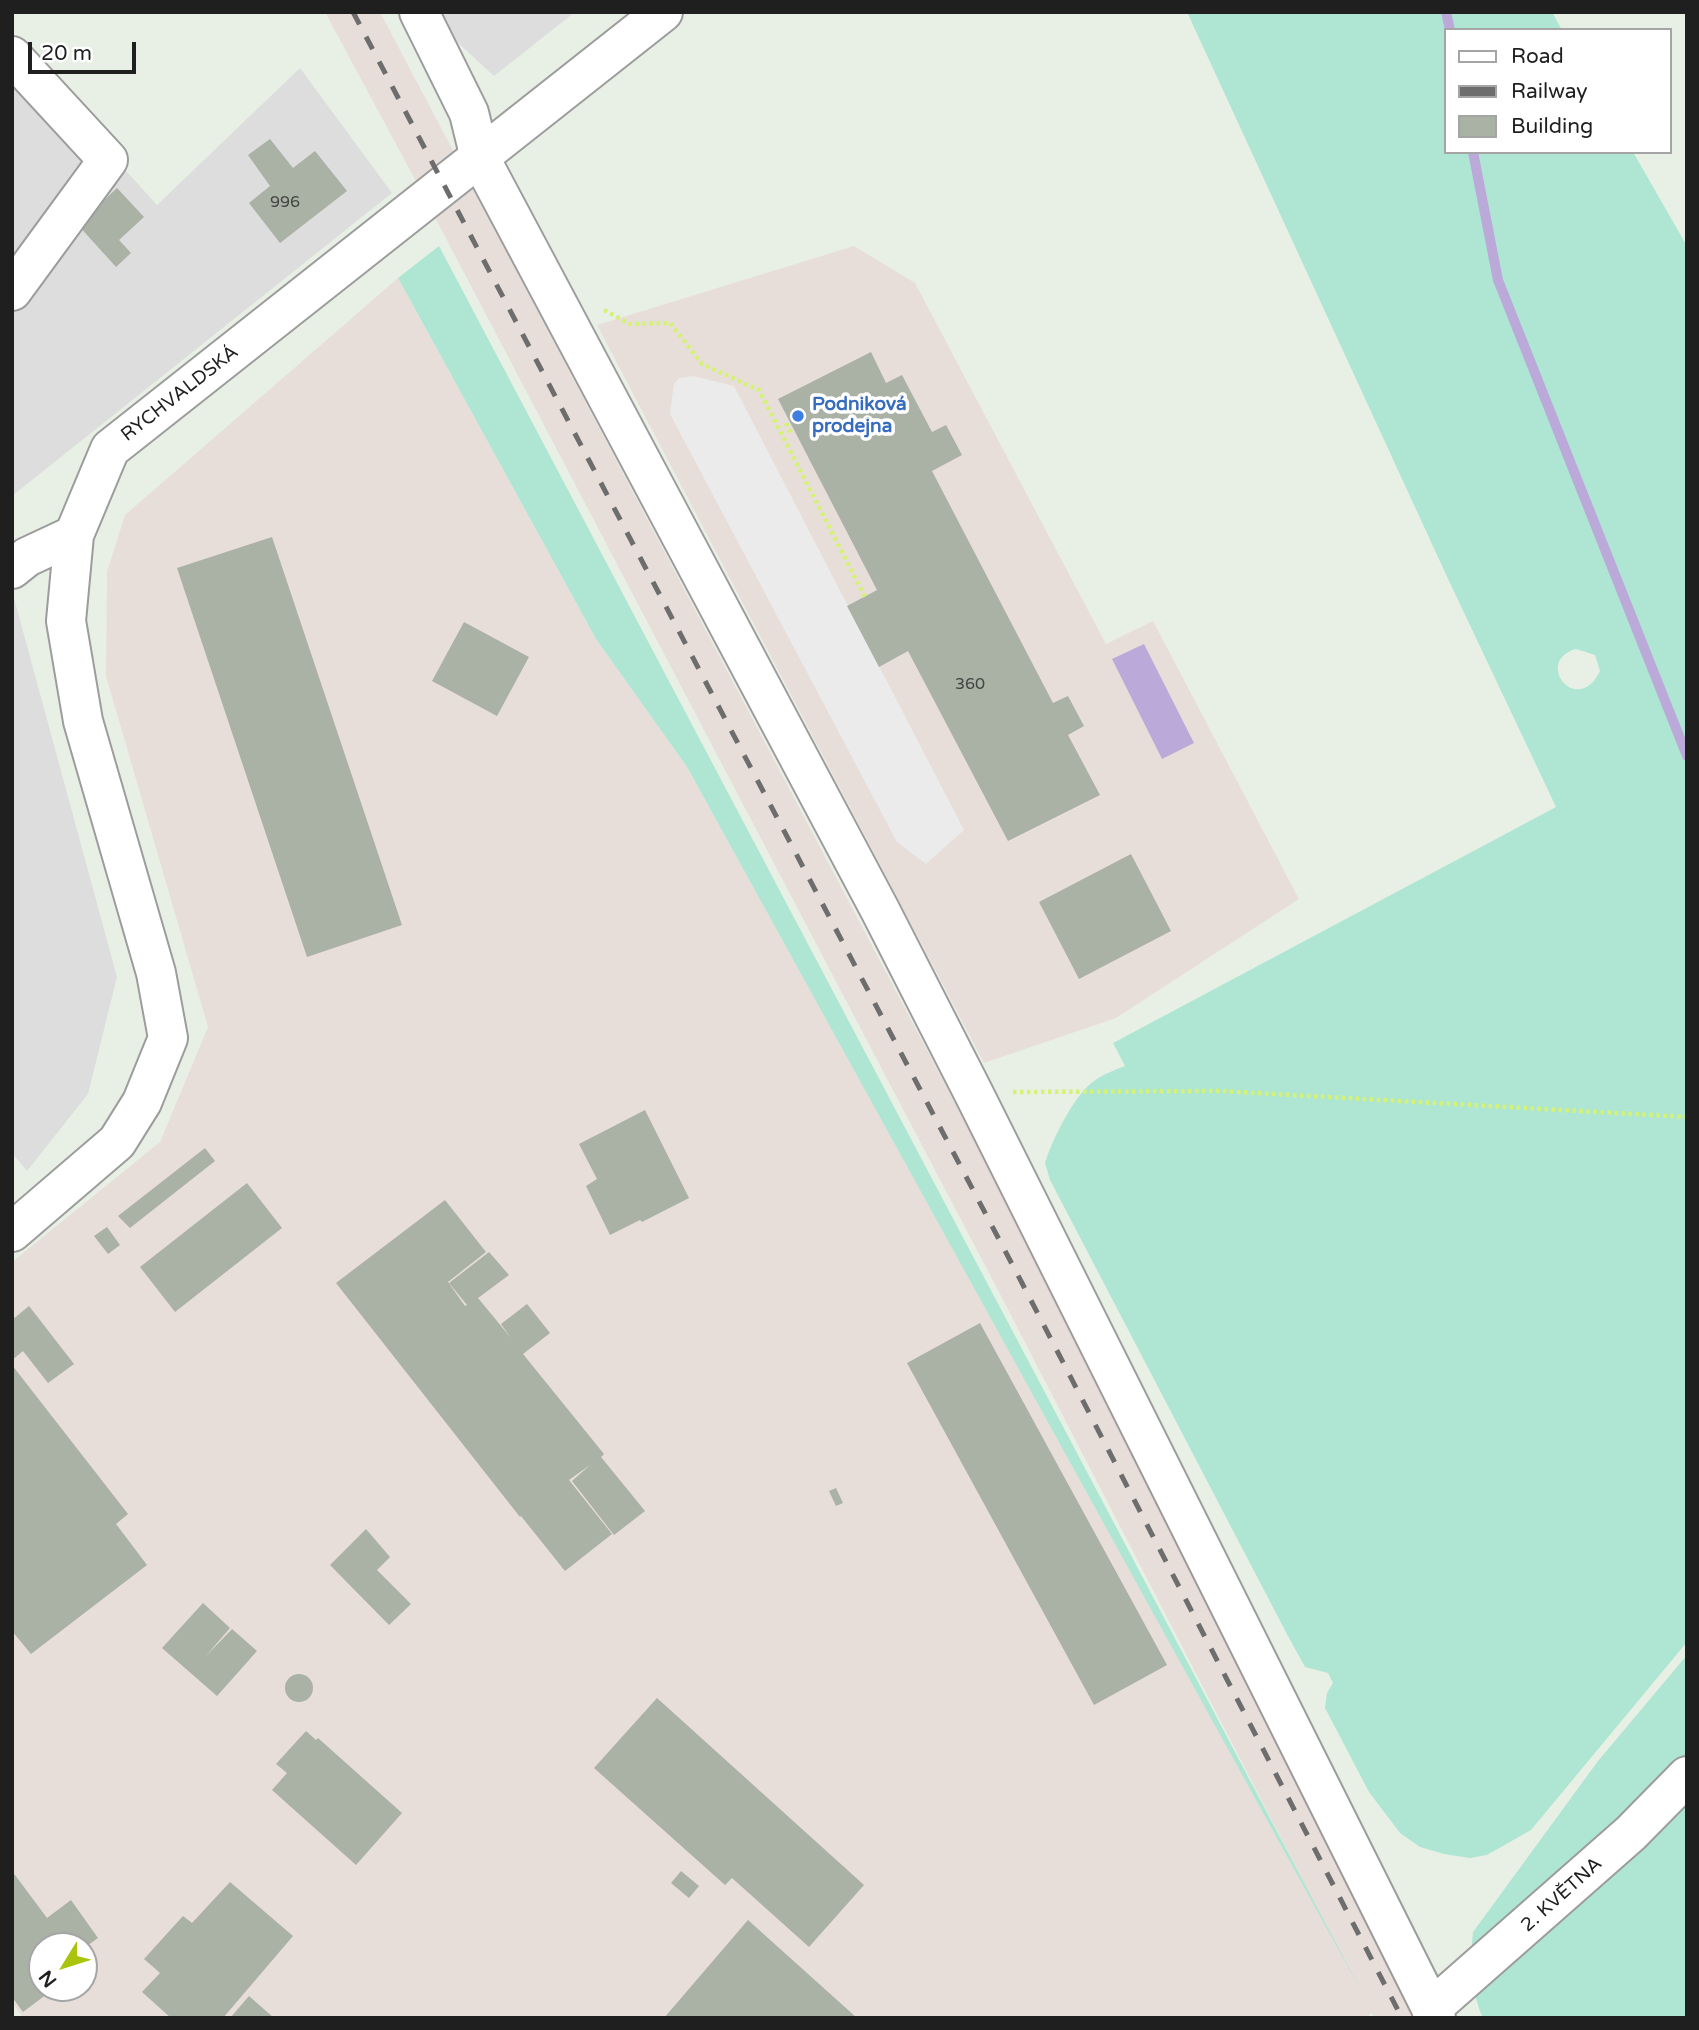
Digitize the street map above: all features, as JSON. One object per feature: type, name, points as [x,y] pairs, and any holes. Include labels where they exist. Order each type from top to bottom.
[{"type":"street","points":[[419,12],[469,113],[480,158],[874,898],[1434,2013]]},
{"type":"street","name":"RYCHVALDSKÁ","points":[[12,1232],[117,1142],[142,1102],[168,1038],[156,973],[83,721],[66,621],[74,536],[110,449],[663,12]]},
{"type":"street","points":[[12,56],[108,160],[12,291]]},
{"type":"street","points":[[12,569],[27,557],[74,536]]},
{"type":"street","name":"2. KVĚTNA","points":[[1434,2013],[1631,1833],[1687,1776]]},
{"type":"path","points":[[596,306],[630,324],[670,323],[702,364],[759,390],[865,597]]},
{"type":"path","points":[[786,423],[791,433]]},
{"type":"path","points":[[973,1092],[1220,1091],[1687,1117]]},
{"type":"shaded area","points":[[325,12],[380,12],[1044,1272],[1430,2018],[1374,2018],[1372,2013],[1366,2018],[23,2018],[12,2002],[12,1262],[160,1142],[208,1027],[106,676],[107,572],[125,515],[398,278],[596,639],[687,767],[1329,1931],[1000,1294]]},
{"type":"shaded area","points":[[436,12],[575,12],[494,76],[444,30]]},
{"type":"shaded area","points":[[30,65],[157,205],[300,68],[392,193],[12,496],[12,79]]},
{"type":"shaded area","points":[[854,246],[915,283],[1106,644],[1153,621],[1299,899],[1116,1018],[984,1063],[597,325]]},
{"type":"shaded area","points":[[693,376],[734,386],[964,830],[926,864],[897,842],[670,414],[674,384],[679,378]]},
{"type":"shaded area","points":[[14,598],[117,977],[88,1094],[27,1171],[12,1153]]},
{"type":"shaded area","points":[[1144,644],[1194,743],[1162,759],[1112,659]]},
{"type":"green space","points":[[1187,12],[1552,12],[1561,28],[1444,28],[1444,154],[1634,154],[1687,246],[1687,1642],[1531,1830],[1487,1855],[1470,1858],[1420,1847],[1400,1833],[1369,1792],[1325,1708],[1327,1693],[1333,1683],[1328,1673],[1305,1667],[1050,1180],[1045,1163],[1058,1131],[1079,1096],[1098,1079],[1125,1066],[1113,1043],[1556,807]],"holes":[[[1576,649],[1595,655],[1600,671],[1591,684],[1580,689],[1571,688],[1563,682],[1558,664],[1564,655]]]},
{"type":"green space","points":[[439,246],[1364,1996],[687,767],[596,639],[398,278]]},
{"type":"green space","points":[[1687,1655],[1687,2018],[1483,2018],[1472,1976],[1473,1932],[1598,1761]]},
{"type":"building","points":[[270,139],[293,168],[315,151],[347,191],[280,243],[249,203],[270,186],[248,155]]},
{"type":"building","points":[[117,188],[144,217],[119,240],[131,253],[116,267],[78,225]]},
{"type":"building","points":[[871,352],[886,383],[902,375],[932,432],[946,425],[962,455],[932,471],[1053,703],[1068,696],[1084,726],[1068,735],[1100,795],[1008,841],[908,651],[879,667],[847,606],[877,590],[778,399]]},
{"type":"building","points":[[272,537],[402,925],[307,957],[177,568]]},
{"type":"building","points":[[464,622],[529,657],[497,716],[432,681]]},
{"type":"building","points":[[1131,854],[1171,931],[1079,979],[1039,902]]},
{"type":"building","points":[[645,1110],[689,1198],[610,1235],[586,1186],[597,1179],[579,1144]]},
{"type":"building","points":[[205,1148],[215,1161],[130,1228],[118,1216]]},
{"type":"building","points":[[247,1183],[282,1228],[175,1312],[140,1267]]},
{"type":"building","points":[[445,1200],[486,1252],[448,1282],[465,1306],[467,1305],[449,1283],[489,1252],[509,1275],[478,1298],[511,1338],[501,1324],[527,1304],[550,1333],[523,1354],[604,1454],[601,1457],[645,1511],[614,1535],[572,1481],[590,1465],[569,1480],[612,1534],[565,1571],[336,1283]]},
{"type":"building","points":[[107,1227],[120,1245],[108,1254],[94,1236]]},
{"type":"building","points":[[29,1306],[74,1364],[48,1383],[23,1351],[12,1360],[12,1320]]},
{"type":"building","points":[[980,1323],[1167,1665],[1094,1705],[907,1363]]},
{"type":"building","points":[[12,1365],[128,1514],[116,1524],[147,1565],[31,1654],[12,1631]]},
{"type":"building","points":[[836,1488],[843,1503],[836,1506],[829,1491]]},
{"type":"building","points":[[366,1529],[390,1557],[377,1570],[411,1604],[389,1625],[330,1565]]},
{"type":"building","points":[[203,1603],[230,1628],[205,1657],[232,1629],[257,1651],[217,1696],[162,1648]]},
{"type":"building","points":[[299,1674],[309,1678],[313,1688],[309,1698],[299,1702],[289,1698],[285,1688],[289,1678]]},
{"type":"building","points":[[657,1698],[864,1885],[809,1947],[732,1878],[725,1885],[594,1768]]},
{"type":"building","points":[[306,1731],[316,1740],[318,1738],[402,1813],[356,1865],[272,1790],[287,1773],[276,1764]]},
{"type":"building","points":[[12,1871],[47,1918],[71,1900],[94,1932],[28,1932],[28,2002],[36,2002],[23,2012],[12,1997]]},
{"type":"building","points":[[681,1871],[699,1886],[689,1898],[671,1883]]},
{"type":"building","points":[[230,1882],[293,1936],[223,2018],[171,2018],[142,1992],[160,1973],[144,1959],[183,1916],[192,1923]]},
{"type":"building","points":[[748,1920],[768,1938],[857,2018],[664,2018]]},
{"type":"building","points":[[249,1996],[274,2018],[230,2018]]},
{"type":"waterway","points":[[1446,12],[1450,28]]},
{"type":"waterway","points":[[1473,154],[1498,280],[1687,756]]},
{"type":"railway","points":[[353,12],[1022,1283],[1402,2018]]},
{"type":"place","name":"Podniková prodejna","points":[[798,416]]}]
